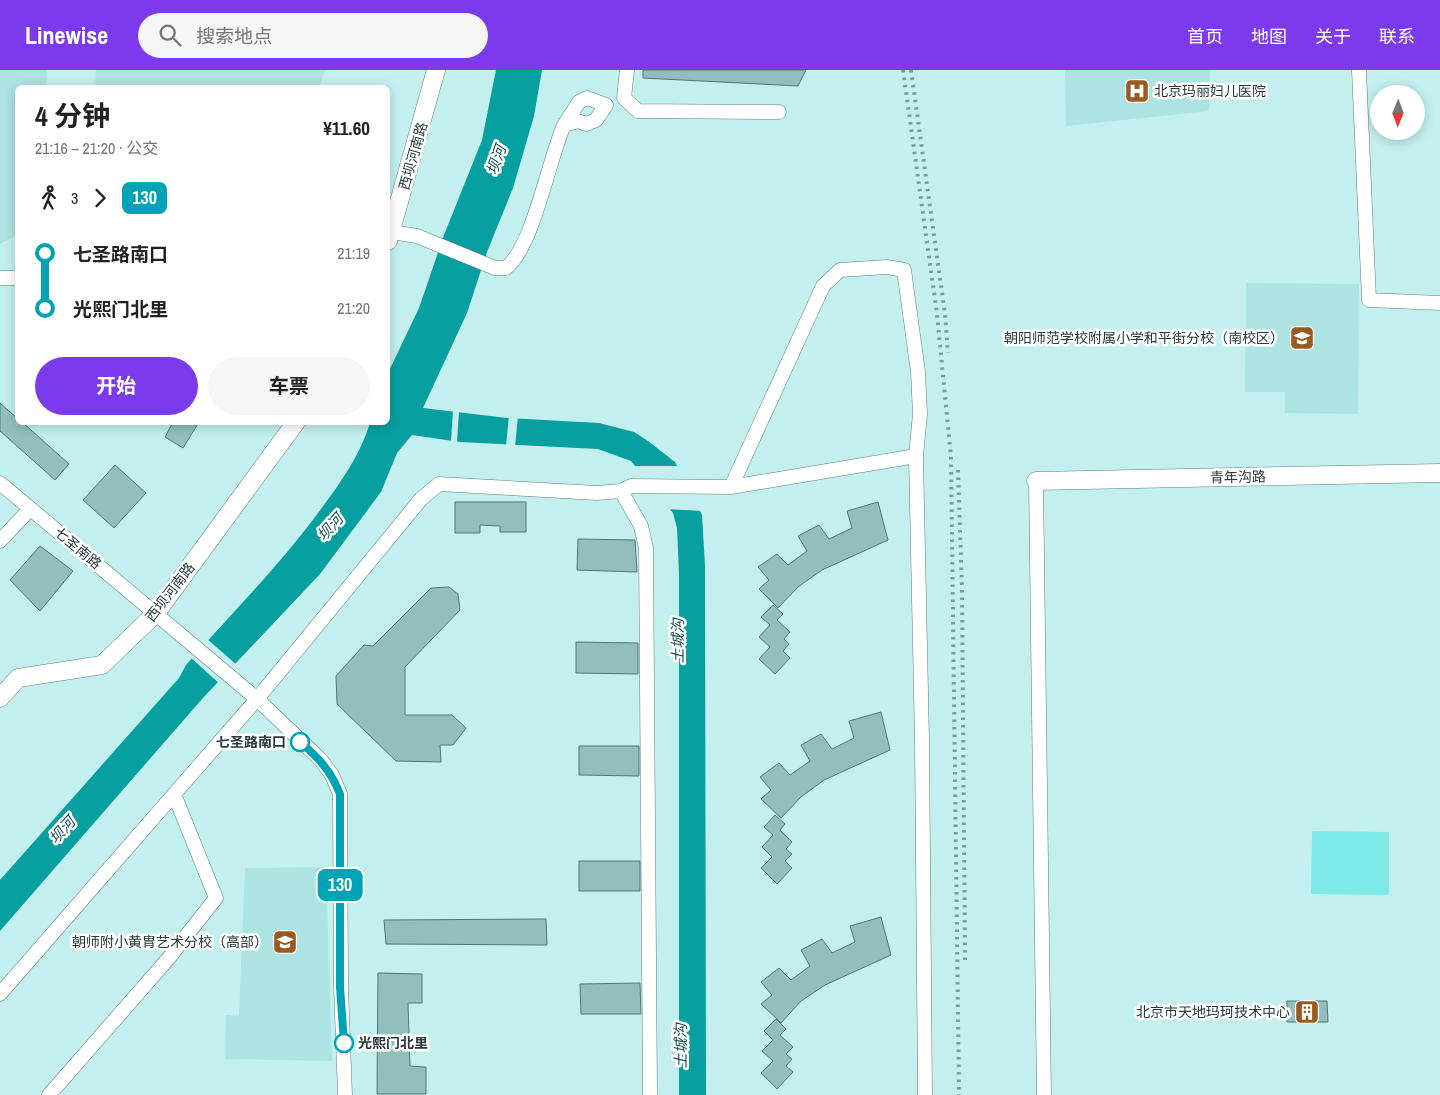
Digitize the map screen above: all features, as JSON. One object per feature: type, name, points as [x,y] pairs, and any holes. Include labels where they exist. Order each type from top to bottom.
[{"type":"street","name":"西坝河南路","points":[[390,232],[436,70]]},
{"type":"street","points":[[624,98],[627,70]]},
{"type":"street","points":[[1359,70],[1369,300],[1440,303]]},
{"type":"street","points":[[390,236],[417,236],[495,268],[506,268],[518,255],[538,205],[556,142],[564,125],[579,102],[587,98],[606,106]]},
{"type":"street","points":[[564,125],[578,121],[586,124],[596,120],[606,106],[624,98]]},
{"type":"street","points":[[624,98],[638,111],[779,112]]},
{"type":"street","points":[[731,487],[823,286],[840,270],[887,267],[904,270],[918,372],[920,414],[916,456],[925,1095]]},
{"type":"street","points":[[0,278],[15,278]]},
{"type":"street","name":"西坝河南路","points":[[0,698],[18,678],[102,665],[156,613],[294,425]]},
{"type":"street","points":[[0,994],[174,794],[252,695],[421,499],[439,484],[597,493],[626,488],[731,487],[916,456]]},
{"type":"street","name":"青年沟路","points":[[1036,481],[1440,474]]},
{"type":"street","points":[[1036,481],[1044,1095]]},
{"type":"street","name":"七圣南路","points":[[0,483],[252,695],[320,759],[332,775],[340,794],[340,987],[344,1095]]},
{"type":"street","points":[[626,488],[641,526],[646,548],[650,1095]]},
{"type":"street","points":[[0,541],[30,509]]},
{"type":"street","points":[[49,1095],[168,959],[216,898],[174,794]]},
{"type":"shaded area","points":[[0,70],[47,70],[46,85],[15,85],[15,236],[0,244]]},
{"type":"shaded area","points":[[96,70],[325,70],[320,85],[95,85]]},
{"type":"shaded area","name":"北京玛丽妇儿医院","points":[[1065,70],[1210,70],[1209,111],[1066,126]]},
{"type":"shaded area","name":"朝阳师范学校附属小学和平街分校（南校区）","points":[[1246,283],[1359,284],[1358,414],[1285,413],[1285,392],[1245,392]]},
{"type":"shaded area","points":[[1312,831],[1389,832],[1389,895],[1311,894]]},
{"type":"shaded area","name":"朝师附小黄胄艺术分校（高部）","points":[[326,867],[332,1061],[225,1059],[226,1015],[239,1016],[245,868]]},
{"type":"water","points":[[496,70],[542,70],[534,116],[513,188],[487,252],[467,313],[423,408],[507,418],[599,423],[634,432],[675,462],[702,515],[705,566],[706,1095],[679,1095],[679,575],[677,528],[673,513],[631,461],[598,449],[460,442],[412,435],[397,453],[381,492],[320,574],[202,699],[0,931],[0,880],[179,678],[186,665],[290,549],[343,478],[361,446],[369,425],[390,425],[390,369],[419,308],[444,235],[482,140]]},
{"type":"pier","points":[[453,409],[459,410],[457,443],[451,442]]},
{"type":"pier","points":[[509,415],[518,416],[515,447],[506,446]]},
{"type":"pier","points":[[632,466],[680,466],[703,511],[666,509]]},
{"type":"pier","points":[[206,638],[238,666],[221,685],[190,657]]},
{"type":"building","points":[[643,70],[806,70],[798,86],[643,78]]},
{"type":"building","points":[[0,403],[15,416],[15,425],[25,425],[69,464],[55,480],[0,431]]},
{"type":"building","points":[[171,425],[197,425],[183,448],[165,437]]},
{"type":"building","points":[[115,465],[146,493],[114,528],[83,500]]},
{"type":"building","points":[[455,502],[526,502],[526,532],[500,532],[500,526],[480,525],[480,533],[455,533]]},
{"type":"building","points":[[878,502],[888,540],[822,570],[798,587],[778,608],[759,589],[769,580],[758,567],[777,554],[788,565],[807,551],[798,536],[819,525],[829,539],[852,528],[847,511]]},
{"type":"building","points":[[578,539],[635,540],[637,572],[577,570]]},
{"type":"building","points":[[40,546],[73,571],[40,611],[10,580]]},
{"type":"building","points":[[449,587],[458,594],[460,610],[405,667],[405,715],[452,715],[466,728],[453,745],[440,745],[441,762],[396,761],[337,704],[336,676],[364,645],[373,646],[431,588]]},
{"type":"building","points":[[773,605],[783,614],[777,620],[790,632],[784,639],[789,644],[783,651],[790,658],[775,674],[759,659],[770,647],[759,637],[770,625],[761,617]]},
{"type":"building","points":[[576,642],[638,643],[638,674],[576,673]]},
{"type":"building","points":[[881,712],[890,750],[824,780],[801,797],[781,818],[761,799],[771,790],[760,777],[779,763],[790,775],[810,761],[801,745],[821,734],[832,749],[854,738],[849,721]]},
{"type":"building","points":[[579,746],[639,746],[639,776],[579,775]]},
{"type":"building","points":[[775,815],[785,824],[780,830],[792,842],[786,849],[792,854],[785,861],[792,868],[777,884],[761,868],[772,857],[762,847],[773,835],[764,827]]},
{"type":"building","points":[[579,861],[640,861],[640,891],[579,891]]},
{"type":"building","points":[[881,917],[891,955],[825,985],[801,1001],[781,1023],[761,1004],[772,995],[761,982],[779,968],[791,980],[810,966],[801,950],[822,939],[832,953],[855,942],[850,926]]},
{"type":"building","points":[[546,919],[547,945],[386,944],[384,920]]},
{"type":"building","points":[[378,973],[422,974],[422,1003],[408,1003],[410,1066],[426,1067],[426,1094],[377,1094]]},
{"type":"building","points":[[640,983],[641,1014],[581,1014],[580,984]]},
{"type":"building","name":"北京市天地玛珂技术中心","points":[[1287,1001],[1327,1001],[1328,1022],[1287,1022]]},
{"type":"building","points":[[776,1019],[786,1029],[780,1035],[793,1047],[786,1054],[792,1059],[786,1066],[793,1072],[777,1089],[761,1073],[773,1061],[762,1051],[773,1040],[764,1031]]},
{"type":"railway","points":[[903,70],[937,314],[951,457],[959,1095]]},
{"type":"railway","points":[[911,70],[945,314],[948,353]]},
{"type":"railway","points":[[958,470],[962,589],[965,960]]},
{"type":"bus line","name":"130","points":[[300,742],[320,759],[332,775],[340,794],[340,987],[344,1043]]},
{"type":"place","name":"北京玛丽妇儿医院","points":[[1137,91]]},
{"type":"place","name":"朝阳师范学校附属小学和平街分校（南校区）","points":[[1302,338]]},
{"type":"place","name":"七圣路南口","points":[[300,742]]},
{"type":"place","name":"朝师附小黄胄艺术分校（高部）","points":[[285,942]]},
{"type":"place","name":"北京市天地玛珂技术中心","points":[[1307,1012]]},
{"type":"place","name":"光熙门北里","points":[[344,1043]]},
{"type":"water label","name":"坝河","points":[[496,160]]},
{"type":"water label","name":"坝河","points":[[330,527]]},
{"type":"water label","name":"土城沟","points":[[677,641]]},
{"type":"water label","name":"坝河","points":[[62,830]]},
{"type":"water label","name":"土城沟","points":[[680,1046]]}]
